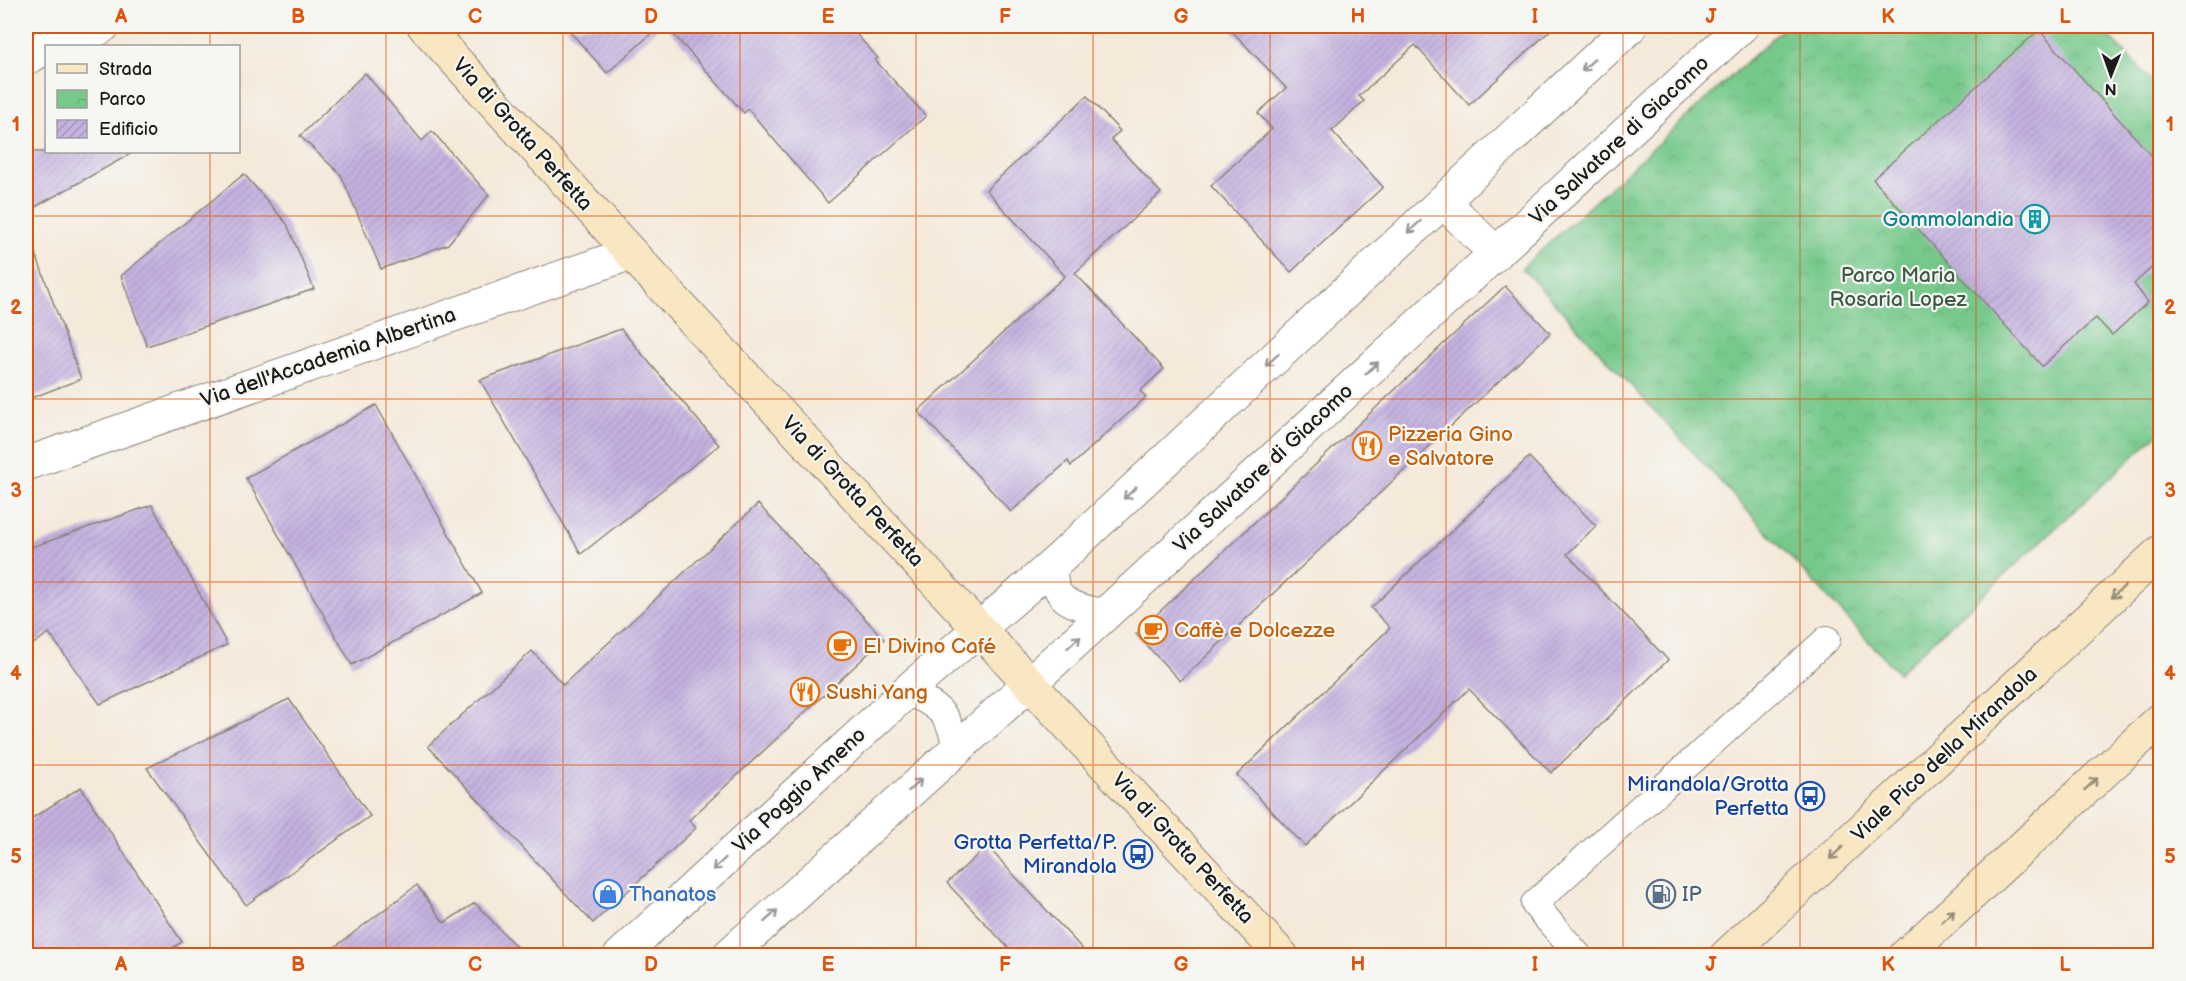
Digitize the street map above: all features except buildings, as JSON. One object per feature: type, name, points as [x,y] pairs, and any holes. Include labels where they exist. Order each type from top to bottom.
[{"type":"street","points":[[48,45],[66,26]]},
{"type":"street","points":[[57,45],[103,26]]},
{"type":"street","name":"Via di Grotta Perfetta","points":[[424,26],[631,253],[981,627],[1282,956]]},
{"type":"street","points":[[981,627],[1055,563],[1631,26]]},
{"type":"street","name":"Via Salvatore di Giacomo","points":[[1030,681],[1742,26]]},
{"type":"street","points":[[1443,201],[1496,254]]},
{"type":"street","name":"Via dell'Accademia Albertina","points":[[26,464],[631,253]]},
{"type":"street","name":"Viale Pico della Mirandola","points":[[1726,956],[2160,552]]},
{"type":"street","name":"Via Poggio Ameno","points":[[620,956],[906,692],[981,627]]},
{"type":"street","points":[[728,956],[1030,681]]},
{"type":"street","points":[[1905,956],[2160,720]]},
{"type":"lane","points":[[1055,563],[1053,576],[1057,591],[1065,600],[1077,607],[1106,612]]},
{"type":"lane","points":[[1579,956],[1534,904],[1827,639]]},
{"type":"lane","points":[[906,692],[934,704],[945,714],[952,727],[955,748]]},
{"type":"green space","name":"Parco Maria Rosaria Lopez","points":[[1786,26],[2100,26],[2160,90],[2160,432],[1898,673],[1522,268]]},
{"type":"place","name":"Gommolandia","points":[[2035,219]]},
{"type":"place","name":"Pizzeria Gino e Salvatore","points":[[1367,446]]},
{"type":"place","name":"Caffè e Dolcezze","points":[[1153,630]]},
{"type":"place","name":"El Divino Café","points":[[842,646]]},
{"type":"place","name":"Sushi Yang","points":[[805,692]]},
{"type":"place","name":"Mirandola/Grotta Perfetta","points":[[1810,796]]},
{"type":"place","name":"Grotta Perfetta/P. Mirandola","points":[[1138,854]]},
{"type":"place","name":"Thanatos","points":[[608,894]]},
{"type":"place","name":"IP","points":[[1661,894]]}]
